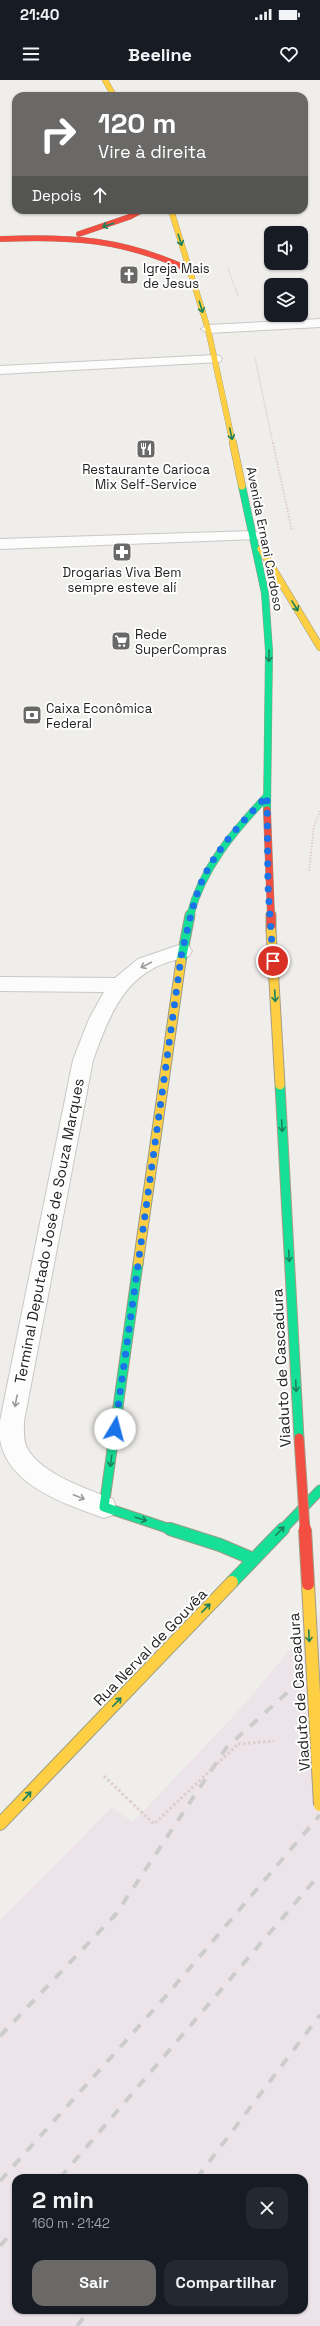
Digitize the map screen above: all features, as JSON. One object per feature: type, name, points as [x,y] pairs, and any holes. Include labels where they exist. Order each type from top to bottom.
[{"type":"main road","points":[[105,80],[112,92]]},
{"type":"main road","points":[[72,236],[123,220],[134,214]]},
{"type":"main road","name":"Avenida Ernani Cardoso","points":[[172,214],[208,329],[265,593],[269,651],[267,796],[268,886],[271,930]]},
{"type":"main road","points":[[0,239],[72,236],[132,245],[171,259],[190,270]]},
{"type":"main road","points":[[253,536],[320,647]]},
{"type":"main road","points":[[253,1560],[220,1545],[104,1507],[182,951],[200,885],[220,850],[237,828],[267,796]]},
{"type":"main road","name":"Viaduto de Cascadura","points":[[271,930],[320,1805]]},
{"type":"main road","name":"Rua Nerval de Gouvêa","points":[[0,1824],[320,1490]]},
{"type":"street","points":[[208,329],[320,323]]},
{"type":"street","points":[[0,370],[215,359]]},
{"type":"street","points":[[0,544],[253,536]]},
{"type":"street","name":"Terminal Deputado José de Souza Marques","points":[[104,1507],[60,1489],[39,1477],[20,1457],[12,1441],[12,1421],[83,1060],[98,1016],[119,986],[145,964],[182,951]]},
{"type":"street","points":[[0,984],[119,986]]},
{"type":"path","points":[[130,1801],[154,1824],[238,1744]]},
{"type":"shaded area","points":[[320,1614],[320,2326],[0,2326],[0,1920],[112,1807],[133,1822],[240,1709]]},
{"type":"railway","points":[[0,2036],[116,1914],[226,1748],[320,1663]]},
{"type":"railway","points":[[0,2181],[166,1996],[320,1815]]},
{"type":"railway","points":[[63,2174],[320,1874]]},
{"type":"railway","points":[[200,2174],[320,2015]]},
{"type":"railway","points":[[0,2246],[12,2232]]},
{"type":"railway","points":[[77,2326],[87,2314]]},
{"type":"traffic: fast","points":[[242,486],[265,593],[269,651],[267,810]]},
{"type":"traffic: fast","points":[[181,961],[191,911],[209,870],[233,834],[267,796]]},
{"type":"traffic: fast","points":[[280,1085],[299,1438]]},
{"type":"traffic: fast","points":[[138,1264],[104,1507],[220,1545],[253,1559]]},
{"type":"traffic: fast","points":[[232,1582],[320,1490]]},
{"type":"traffic: slow","points":[[105,80],[112,92]]},
{"type":"traffic: slow","points":[[172,214],[208,329],[242,486]]},
{"type":"traffic: slow","points":[[261,549],[320,647]]},
{"type":"traffic: slow","points":[[271,930],[280,1085]]},
{"type":"traffic: slow","points":[[138,1264],[181,961]]},
{"type":"traffic: slow","points":[[0,1824],[232,1582]]},
{"type":"traffic: slow","points":[[308,1584],[320,1805]]},
{"type":"traffic: jam","points":[[79,234],[135,214]]},
{"type":"traffic: jam","points":[[0,239],[51,238],[120,244],[143,250],[190,270]]},
{"type":"traffic: jam","points":[[267,810],[271,930]]},
{"type":"traffic: jam","points":[[299,1438],[308,1584]]},
{"type":"place","name":"Igreja Mais de Jesus","points":[[129,275]]},
{"type":"place","name":"Restaurante Carioca Mix Self-Service","points":[[146,449]]},
{"type":"place","name":"Drogarias Viva Bem sempre esteve alí","points":[[122,552]]},
{"type":"place","name":"Rede SuperCompras","points":[[121,641]]},
{"type":"place","name":"Caixa Econômica Federal","points":[[32,715]]},
{"type":"route","points":[[115,1429],[182,951],[200,885],[220,850],[237,828],[267,796],[268,886],[273,961]]}]
